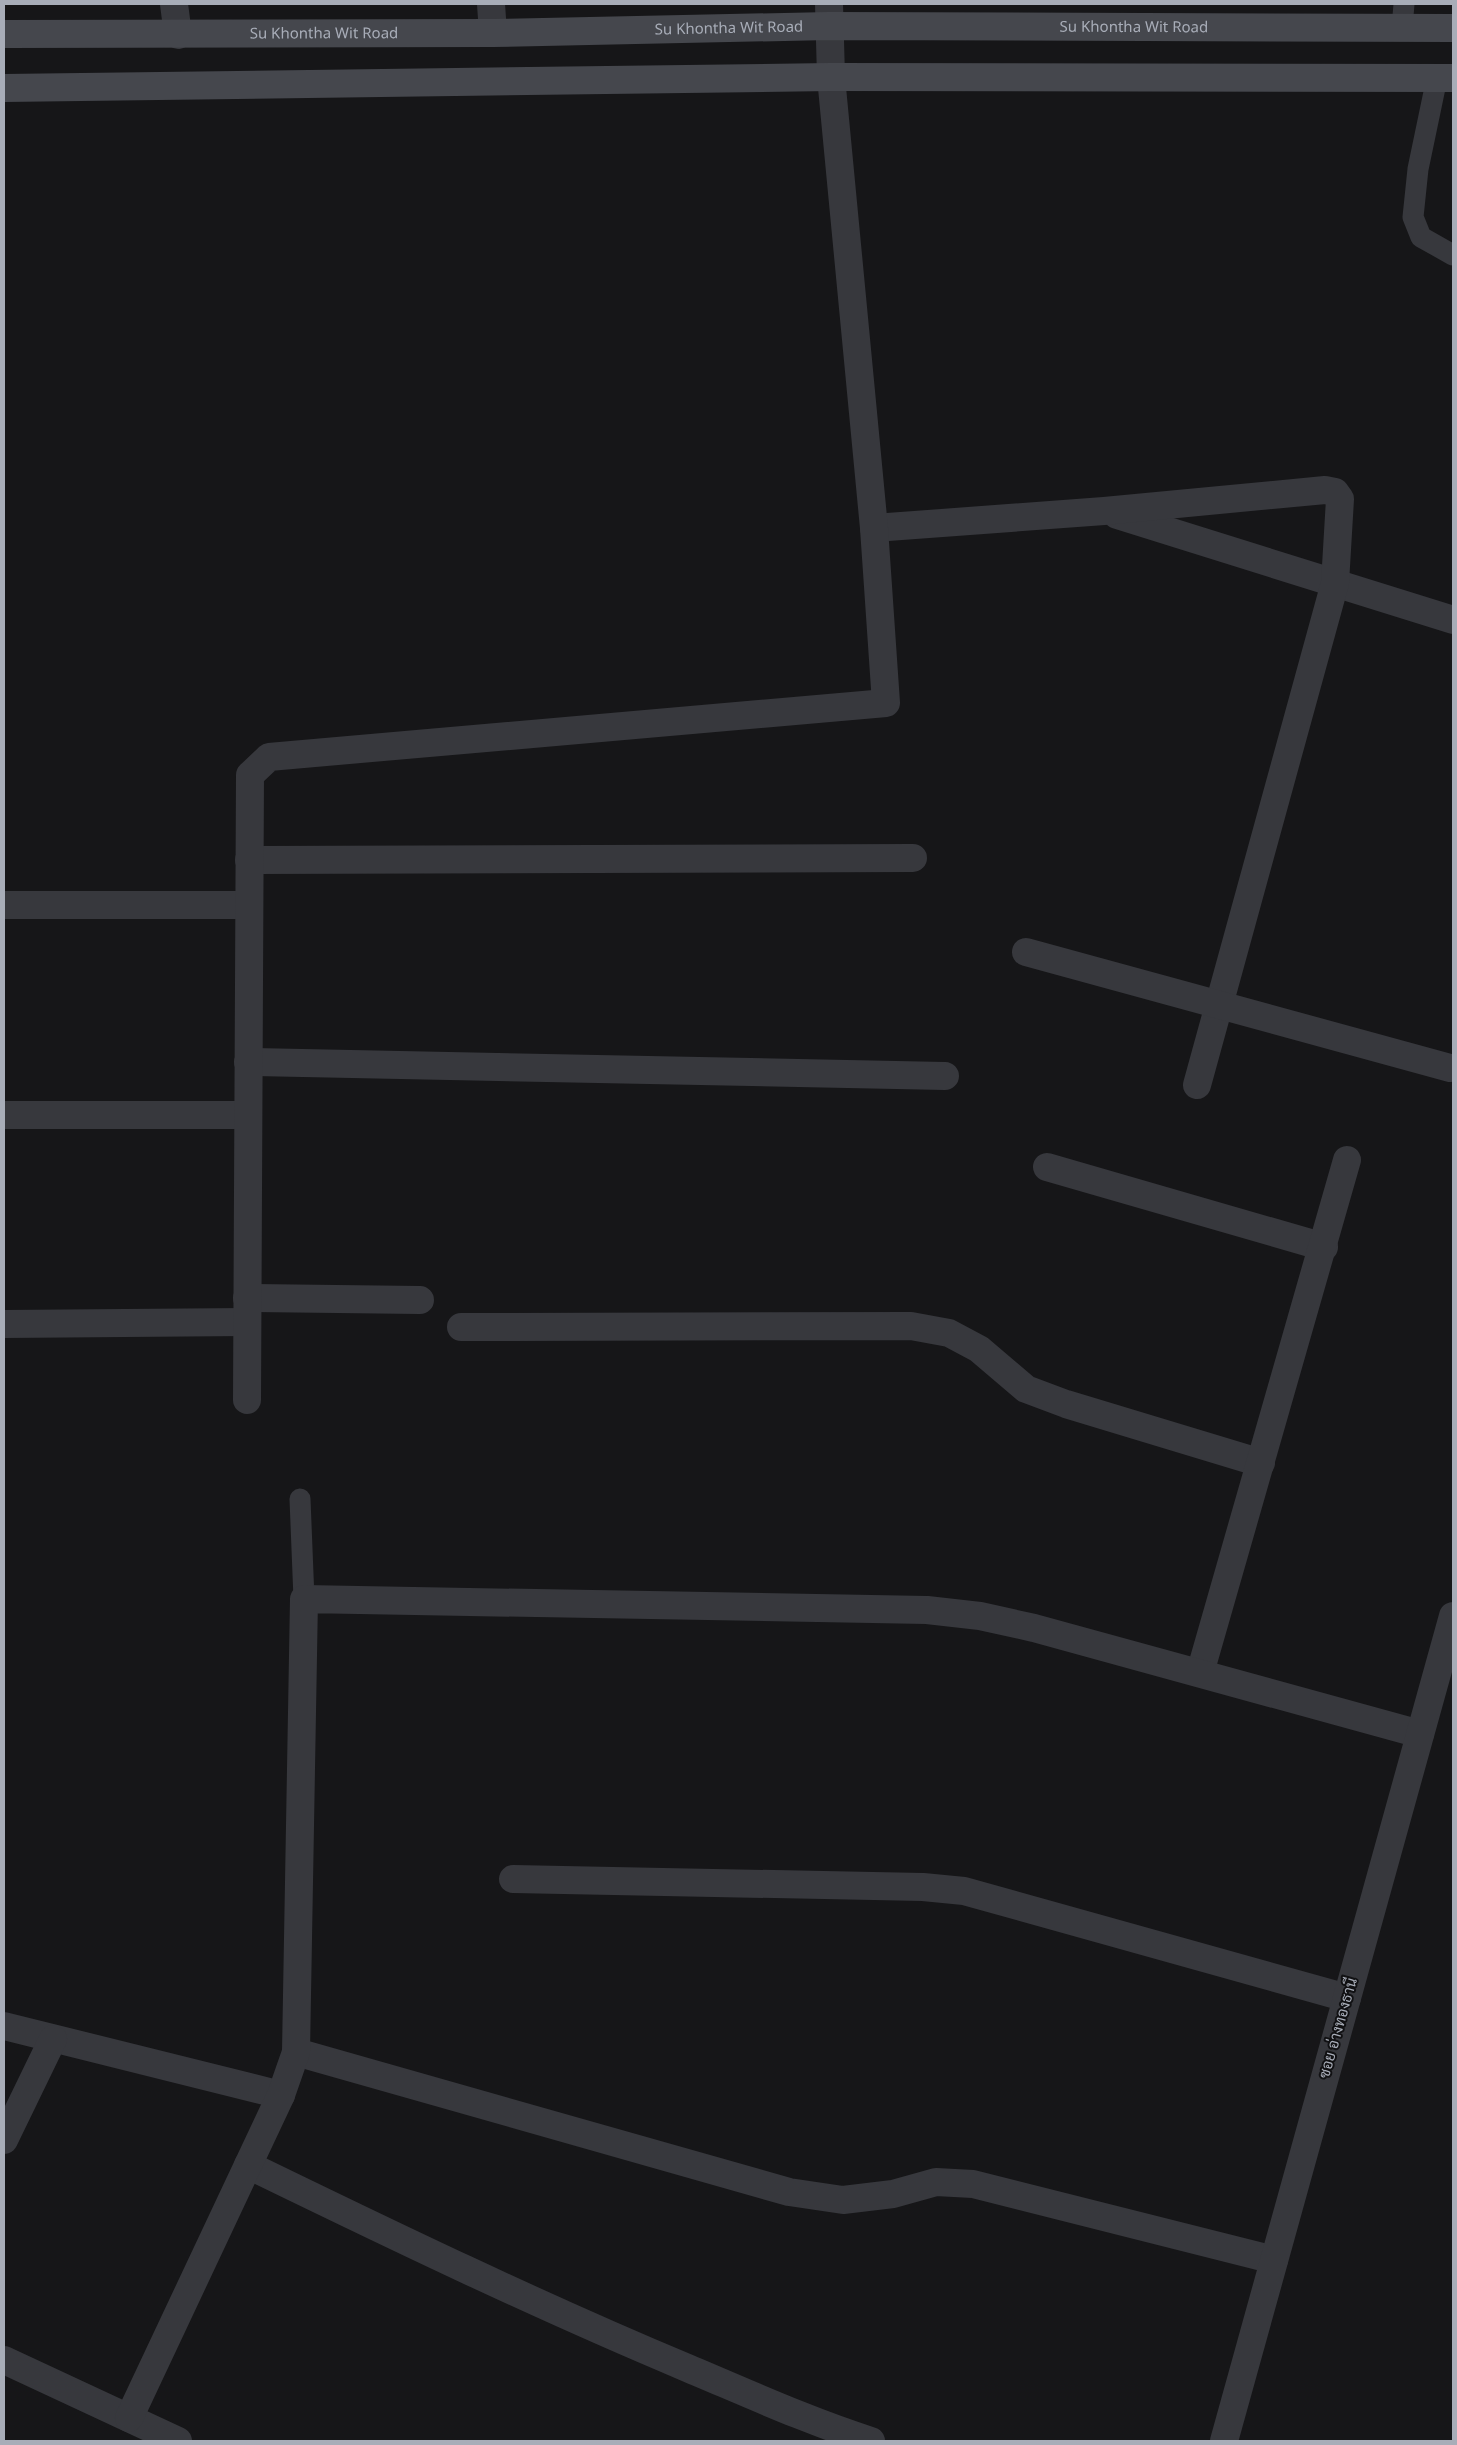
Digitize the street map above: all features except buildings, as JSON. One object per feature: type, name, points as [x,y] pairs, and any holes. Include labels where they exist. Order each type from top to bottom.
[{"type":"main road","name":"Su Khontha Wit Road","points":[[4,34],[493,33],[829,15],[1403,16],[1453,28]]},
{"type":"main road","points":[[4,88],[832,77],[1445,78]]},
{"type":"street","points":[[174,4],[178,35]]},
{"type":"street","points":[[491,4],[493,33]]},
{"type":"street","points":[[247,1400],[250,775],[269,758],[886,703],[874,528],[832,77],[829,15]]},
{"type":"street","points":[[874,528],[1104,511],[1325,490],[1335,492],[1340,499],[1335,583],[1197,1085]]},
{"type":"street","points":[[1104,511],[1453,620]]},
{"type":"street","points":[[250,860],[913,858]]},
{"type":"street","points":[[4,905],[249,904]]},
{"type":"street","points":[[1026,952],[1450,1068]]},
{"type":"street","points":[[248,1062],[945,1076]]},
{"type":"street","points":[[4,1115],[248,1114]]},
{"type":"street","points":[[1200,1673],[1324,1247],[1347,1160]]},
{"type":"street","points":[[1047,1167],[1324,1247]]},
{"type":"street","points":[[4,1324],[420,1300]]},
{"type":"street","points":[[461,1327],[912,1326],[949,1334],[979,1349],[1026,1389],[1066,1404],[1261,1463]]},
{"type":"street","points":[[129,2418],[281,2095],[296,2052],[304,1599],[927,1610],[980,1616],[1034,1628],[1420,1734]]},
{"type":"street","name":"ซอย อ่างทองธานี","points":[[1224,2441],[1453,1616]]},
{"type":"street","points":[[513,1879],[923,1888],[964,1891],[1347,1998]]},
{"type":"street","points":[[4,2026],[281,2095]]},
{"type":"street","points":[[4,2140],[53,2039]]},
{"type":"street","points":[[296,2052],[789,2192],[843,2200],[893,2194],[936,2182],[973,2184],[1274,2260]]},
{"type":"street","points":[[248,2165],[436,2257],[616,2338],[827,2427],[872,2441]]},
{"type":"street","points":[[4,2360],[178,2441]]},
{"type":"lane","points":[[1445,78],[1418,169],[1413,217],[1420,237],[1453,255]]},
{"type":"lane","points":[[300,1499],[304,1599]]}]
